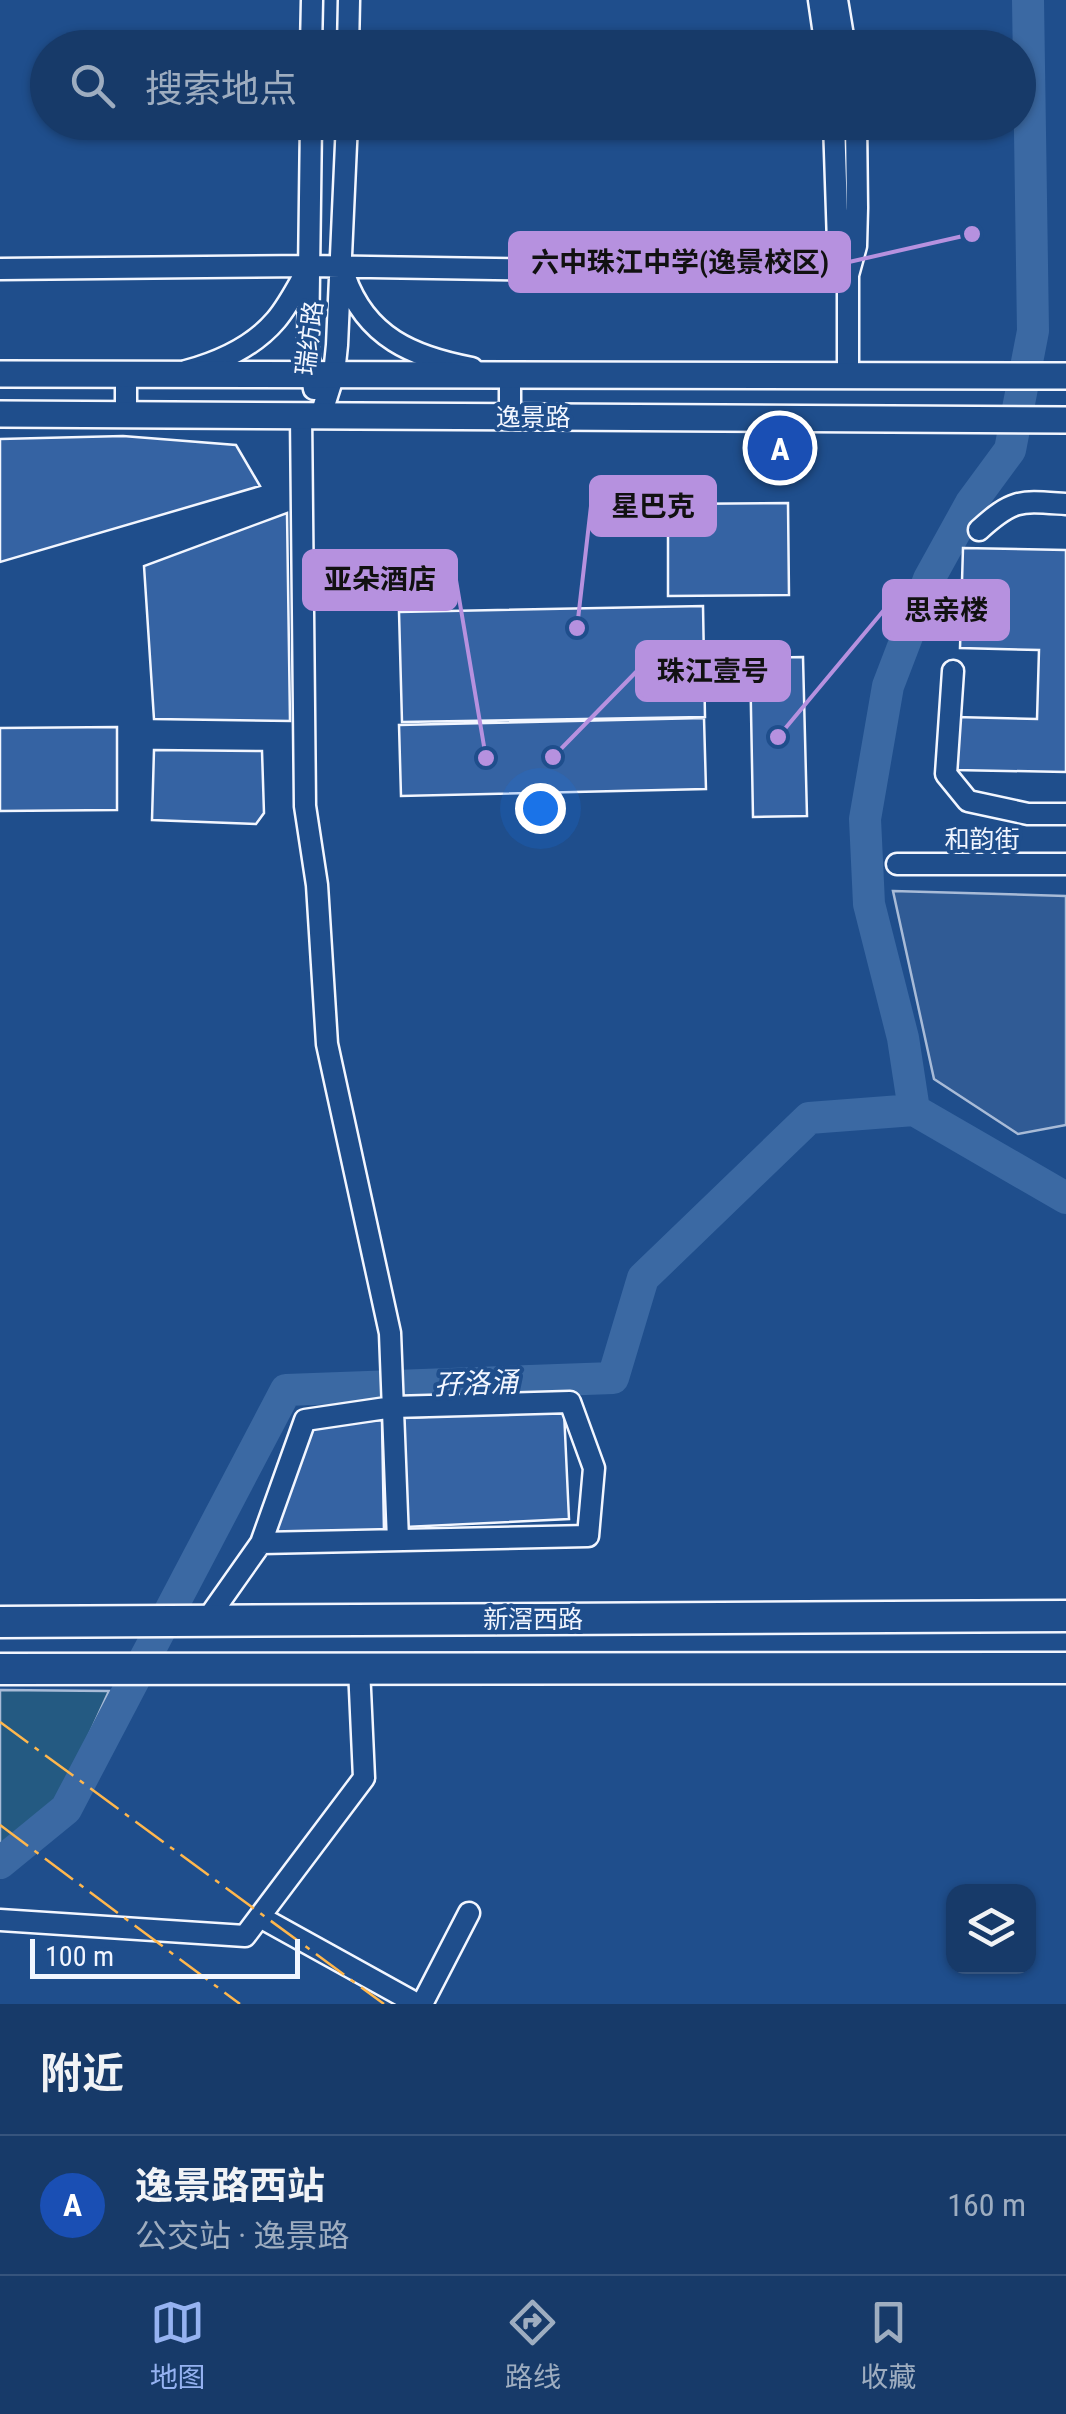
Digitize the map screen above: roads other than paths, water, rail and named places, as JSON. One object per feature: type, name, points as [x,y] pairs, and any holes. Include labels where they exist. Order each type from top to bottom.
[{"type":"highway","name":"新滘西路","points":[[0,1622],[1066,1616]]},
{"type":"highway","name":"新滘西路","points":[[0,1670],[1066,1668]]},
{"type":"main road","name":"逸景路","points":[[0,374],[1066,376]]},
{"type":"main road","name":"逸景路","points":[[0,414],[1066,420]]},
{"type":"street","points":[[311,30],[312,0]]},
{"type":"street","points":[[348,30],[349,0]]},
{"type":"street","points":[[819,0],[823,30]]},
{"type":"street","points":[[837,0],[843,30]]},
{"type":"street","points":[[311,140],[308,350],[322,374]]},
{"type":"street","name":"瑞纺路","points":[[346,140],[341,266],[311,415],[305,806],[317,885],[327,1044],[390,1334],[398,1540]]},
{"type":"street","points":[[835,140],[838,243],[848,276]]},
{"type":"street","points":[[848,375],[848,276],[856,246],[856,140]]},
{"type":"street","points":[[177,374],[231,354],[256,338],[276,321],[309,266]]},
{"type":"street","points":[[341,266],[352,299],[380,331],[410,350],[441,361],[510,374],[510,417]]},
{"type":"street","points":[[0,269],[341,266],[848,276]]},
{"type":"street","points":[[126,374],[126,414]]},
{"type":"street","points":[[980,530],[999,512],[1024,501],[1066,504]]},
{"type":"street","points":[[952,670],[946,774],[968,801],[1028,814],[1066,814]]},
{"type":"street","name":"和韵街","points":[[897,864],[1066,864]]},
{"type":"street","points":[[206,1622],[261,1543],[305,1420],[393,1407],[570,1402],[594,1468],[588,1536],[261,1543]]},
{"type":"street","points":[[0,1920],[246,1936],[364,1778],[360,1668]]},
{"type":"street","points":[[260,1918],[420,2004],[468,1913]]},
{"type":"waterway","points":[[1028,0],[1028,30]]},
{"type":"waterway","points":[[914,1110],[903,1038],[869,904],[865,819],[888,686],[929,579],[971,503],[1010,450],[1033,331],[1030,140]]},
{"type":"waterway","name":"孖洛涌","points":[[0,1863],[66,1809],[286,1390],[613,1378],[643,1278],[809,1118],[914,1110],[1066,1198]]},
{"type":"place","name":"六中珠江中学(逸景校区)","points":[[972,234]]},
{"type":"place","name":"逸景路西站","points":[[780,448]]},
{"type":"place","name":"星巴克","points":[[577,628]]},
{"type":"place","name":"思亲楼","points":[[778,737]]},
{"type":"place","name":"珠江壹号","points":[[553,757]]},
{"type":"place","name":"亚朵酒店","points":[[486,758]]}]
